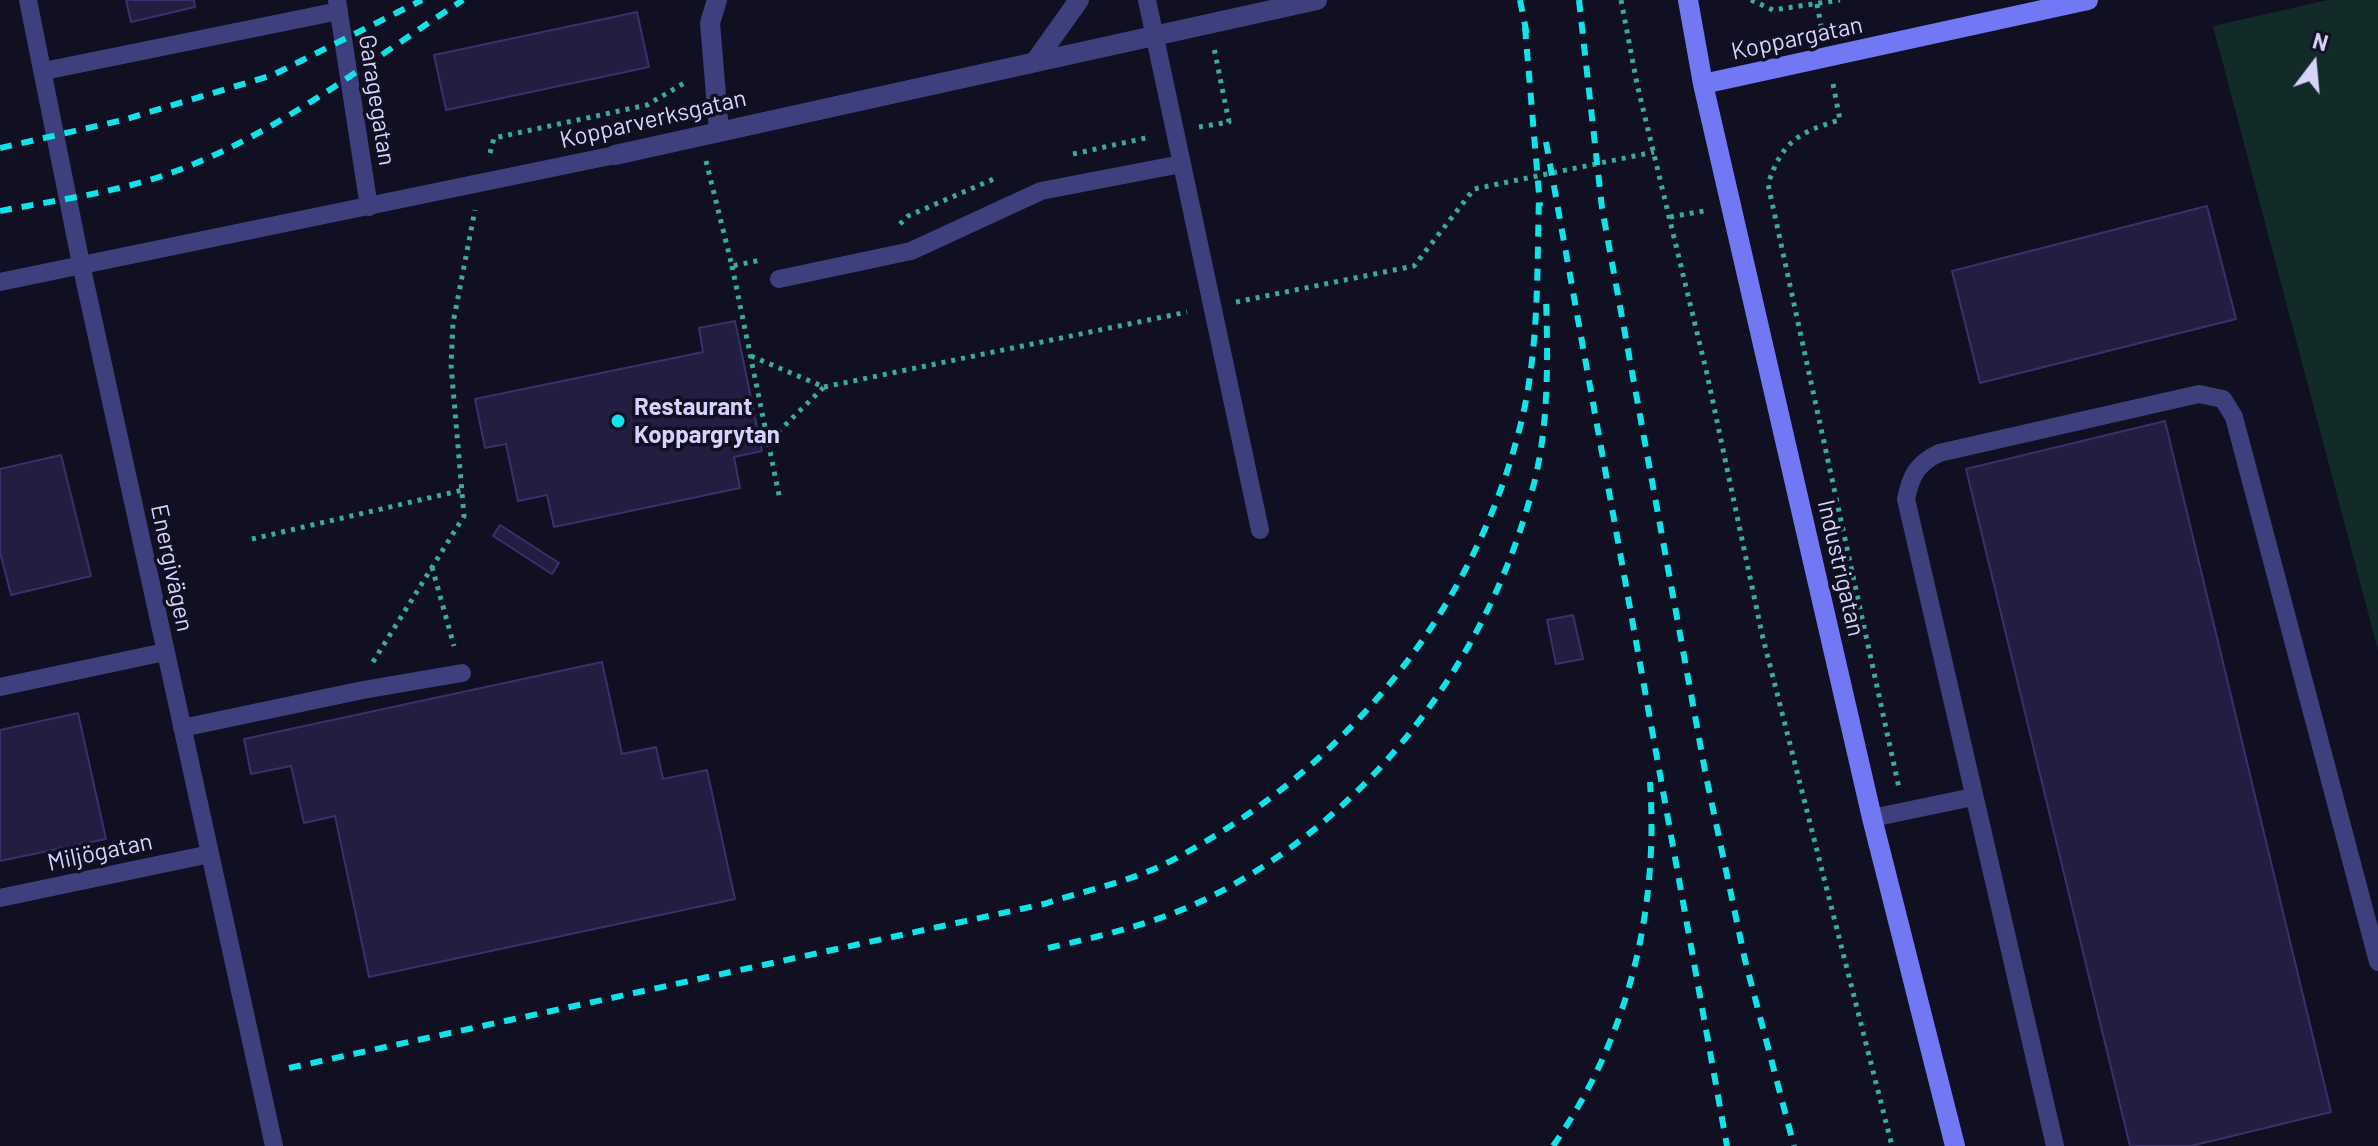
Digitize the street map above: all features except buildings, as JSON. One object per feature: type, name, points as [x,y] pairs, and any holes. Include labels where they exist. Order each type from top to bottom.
[{"type":"street","points":[[710,133],[710,23],[717,0]]},
{"type":"street","points":[[1037,59],[1079,0]]},
{"type":"street","name":"Kopparverksgatan","points":[[615,155],[1037,59],[1317,0]]},
{"type":"street","name":"Industrigatan","points":[[1688,0],[1703,84],[1872,818],[1955,1146]]},
{"type":"street","name":"Koppargatan","points":[[1703,84],[1828,60],[2088,0]]},
{"type":"lane","name":"Energivägen","points":[[28,0],[81,264],[274,1146]]},
{"type":"lane","points":[[1147,0],[1260,530]]},
{"type":"lane","points":[[44,71],[338,5]]},
{"type":"lane","name":"Garagegatan","points":[[338,5],[369,207]]},
{"type":"lane","name":"Kopparverksgatan","points":[[0,282],[615,155]]},
{"type":"lane","points":[[779,279],[911,251],[1041,191],[1181,164]]},
{"type":"lane","points":[[2055,1146],[1906,499],[1911,476],[1924,461],[1939,453],[2199,394],[2223,399],[2234,417],[2378,962]]},
{"type":"lane","points":[[0,687],[165,652]]},
{"type":"lane","points":[[182,728],[363,690],[462,673]]},
{"type":"lane","points":[[1872,818],[1973,797]]},
{"type":"lane","name":"Miljögatan","points":[[0,898],[210,854]]},
{"type":"path","points":[[1621,0],[1707,374],[1762,634],[1892,1146]]},
{"type":"path","points":[[1751,0],[1773,10],[1840,0]]},
{"type":"path","points":[[1817,4],[1840,120],[1813,128],[1791,141],[1776,158],[1768,184],[1904,812]]},
{"type":"path","points":[[1060,157],[1229,122],[1209,23]]},
{"type":"path","points":[[363,690],[375,656],[464,516],[451,365],[453,323],[480,185],[494,138],[647,105],[689,80],[710,133],[732,266],[780,500]]},
{"type":"path","points":[[768,442],[824,387],[1414,266],[1474,189],[1654,152]]},
{"type":"path","points":[[893,231],[908,216],[1004,175]]},
{"type":"path","points":[[732,266],[776,257]]},
{"type":"path","points":[[751,356],[824,387]]},
{"type":"path","points":[[252,539],[463,490]]},
{"type":"path","points":[[432,567],[462,673]]},
{"type":"green space","points":[[2328,0],[2378,0],[2378,650],[2213,26]]},
{"type":"railway","points":[[0,148],[123,120],[273,75],[422,0]]},
{"type":"railway","points":[[0,211],[117,188],[197,163],[238,144],[315,99],[463,0]]},
{"type":"railway","points":[[1520,0],[1527,35]]},
{"type":"railway","points":[[1579,0],[1602,208],[1706,776],[1745,960],[1794,1146]]},
{"type":"railway","points":[[1525,27],[1540,206]]},
{"type":"railway","points":[[1546,142],[1727,1146]]},
{"type":"railway","points":[[289,1068],[1044,904],[1151,870],[1229,827],[1289,784],[1343,735],[1392,680],[1435,622],[1471,558],[1500,490],[1528,392],[1536,308],[1539,196]]},
{"type":"railway","points":[[1048,948],[1166,916],[1204,900],[1263,867],[1317,827],[1367,781],[1412,731],[1451,676],[1484,617],[1511,555],[1532,491],[1544,420],[1546,298]]},
{"type":"railway","points":[[1553,1146],[1601,1062],[1633,972],[1649,878],[1650,782]]},
{"type":"place","name":"Restaurant Koppargrytan","points":[[618,421]]}]
